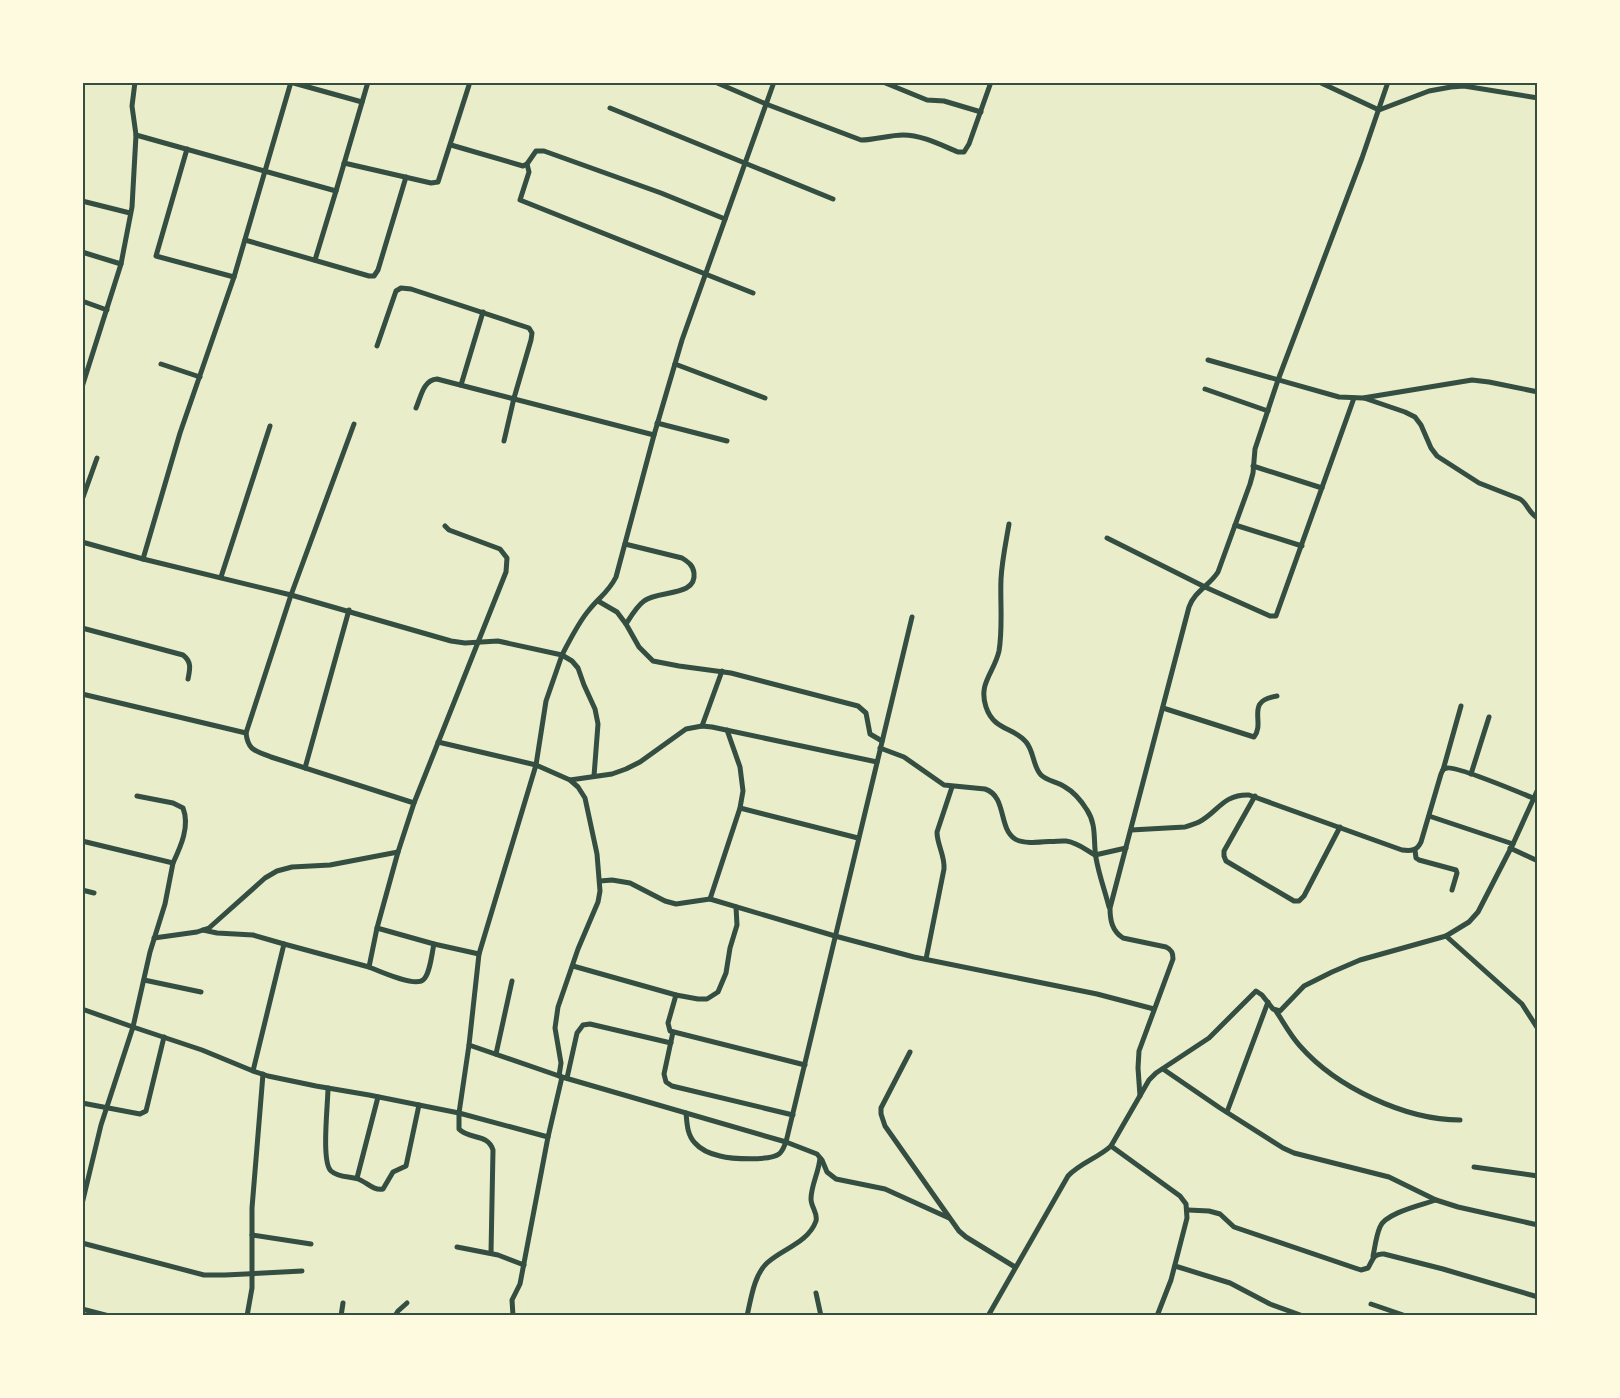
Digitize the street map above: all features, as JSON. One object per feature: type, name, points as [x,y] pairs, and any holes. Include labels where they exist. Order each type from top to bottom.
[{"type":"street","points":[[82,387],[121,264],[132,207],[136,135],[132,106],[135,82]]},
{"type":"street","points":[[315,260],[368,82]]},
{"type":"street","points":[[344,163],[431,183],[438,182],[470,82]]},
{"type":"street","points":[[715,82],[861,140],[910,136],[958,152],[964,152],[969,144],[992,82]]},
{"type":"street","points":[[491,1253],[493,1150],[491,1143],[487,1140],[463,1134],[460,1131],[459,1113],[479,954],[537,765],[546,701],[562,655],[583,618],[610,588],[616,577],[675,364],[705,273],[774,82]]},
{"type":"street","points":[[883,82],[927,100],[944,100],[981,111]]},
{"type":"street","points":[[1319,82],[1379,110],[1429,91],[1464,86],[1538,98]]},
{"type":"street","points":[[1110,908],[1191,602],[1218,572],[1250,484],[1255,449],[1278,380],[1362,158],[1388,82]]},
{"type":"street","points":[[143,559],[180,433],[234,277],[291,83],[362,102]]},
{"type":"street","points":[[610,108],[745,161],[833,199]]},
{"type":"street","points":[[136,135],[336,191]]},
{"type":"street","points":[[451,145],[520,166],[527,164],[535,152],[544,151],[661,193],[724,219]]},
{"type":"street","points":[[187,149],[156,256],[234,277]]},
{"type":"street","points":[[527,164],[529,172],[519,200],[753,293]]},
{"type":"street","points":[[245,240],[374,276],[378,270],[406,177]]},
{"type":"street","points":[[82,201],[130,213]]},
{"type":"street","points":[[82,252],[121,264]]},
{"type":"street","points":[[377,346],[394,296],[401,288],[411,289],[526,326],[532,333],[531,340],[504,441]]},
{"type":"street","points":[[82,301],[107,310]]},
{"type":"street","points":[[461,385],[483,312]]},
{"type":"street","points":[[1208,360],[1339,396],[1354,398],[1472,380],[1538,392]]},
{"type":"street","points":[[161,364],[200,376]]},
{"type":"street","points":[[675,364],[765,398]]},
{"type":"street","points":[[416,408],[425,384],[437,379],[654,435]]},
{"type":"street","points":[[1205,389],[1268,411]]},
{"type":"street","points":[[1107,538],[1270,616],[1276,616],[1354,398]]},
{"type":"street","points":[[1363,398],[1415,417],[1437,456],[1479,483],[1520,499],[1531,514],[1538,518]]},
{"type":"street","points":[[657,423],[727,441]]},
{"type":"street","points":[[354,424],[291,595],[246,733],[248,744],[253,750],[414,802]]},
{"type":"street","points":[[221,577],[270,426]]},
{"type":"street","points":[[82,500],[97,458]]},
{"type":"street","points":[[1253,466],[1322,488]]},
{"type":"street","points":[[1009,524],[1001,576],[999,649],[984,689],[987,709],[991,718],[998,725],[1026,741],[1042,776],[1066,787],[1082,803],[1093,820],[1095,855],[1113,927],[1118,934],[1123,938],[1166,947],[1171,949],[1173,954],[1137,1060],[1140,1096]]},
{"type":"street","points":[[1235,525],[1302,546]]},
{"type":"street","points":[[369,967],[377,928],[414,802],[506,572],[507,558],[500,549],[449,530],[445,526]]},
{"type":"street","points":[[82,542],[349,610],[451,641],[465,643],[498,641],[562,655],[578,668],[597,715],[594,776]]},
{"type":"street","points":[[625,544],[682,558],[689,562],[694,575],[687,589],[652,596],[644,601],[626,624]]},
{"type":"street","points":[[598,601],[617,612],[639,646],[653,661],[722,671],[858,706],[866,713],[870,734],[882,741]]},
{"type":"street","points":[[305,768],[349,610]]},
{"type":"street","points":[[686,1113],[687,1129],[695,1144],[705,1151],[721,1156],[759,1158],[778,1155],[782,1152],[793,1115],[912,616]]},
{"type":"street","points":[[82,628],[183,655],[190,664],[188,679]]},
{"type":"street","points":[[702,726],[722,671]]},
{"type":"street","points":[[82,694],[246,733]]},
{"type":"street","points":[[1163,708],[1254,737],[1257,731],[1258,707],[1265,699],[1277,696]]},
{"type":"street","points":[[1131,830],[1193,825],[1228,799],[1242,794],[1255,796],[1402,850],[1414,850],[1421,842],[1461,706]]},
{"type":"street","points":[[1471,774],[1489,717]]},
{"type":"street","points":[[570,780],[626,769],[640,762],[686,729],[702,726],[877,762]]},
{"type":"street","points":[[710,899],[740,808],[743,791],[740,767],[727,730]]},
{"type":"street","points":[[438,742],[537,765],[570,780],[585,798],[597,854],[600,891],[556,1016],[555,1028],[563,1077]]},
{"type":"street","points":[[880,748],[904,757],[938,782],[952,787],[991,791],[997,799],[1009,833],[1016,840],[1070,842],[1095,855],[1125,848]]},
{"type":"street","points":[[1276,1011],[1283,1009],[1304,986],[1343,967],[1446,936],[1469,922],[1478,912],[1536,794],[1451,768],[1443,770]]},
{"type":"street","points":[[926,959],[944,869],[944,856],[937,838],[952,787]]},
{"type":"street","points":[[82,1204],[84,1183],[133,1027],[154,938],[165,904],[173,863],[183,838],[186,816],[183,808],[173,803],[137,796]]},
{"type":"street","points":[[1255,796],[1224,851],[1224,856],[1227,861],[1294,901],[1299,901],[1304,896],[1340,827]]},
{"type":"street","points":[[740,808],[858,838]]},
{"type":"street","points":[[1429,816],[1512,846],[1538,861]]},
{"type":"street","points":[[82,841],[173,863]]},
{"type":"street","points":[[1414,850],[1419,860],[1456,870],[1452,890]]},
{"type":"street","points":[[154,938],[209,928],[265,878],[277,872],[292,867],[330,865],[398,852]]},
{"type":"street","points":[[600,880],[630,883],[675,904],[710,899],[835,936],[926,959],[1097,994],[1154,1010]]},
{"type":"street","points":[[82,890],[94,893]]},
{"type":"street","points":[[573,966],[676,995],[707,999],[718,992],[726,973],[737,925],[736,907]]},
{"type":"street","points":[[377,928],[479,954]]},
{"type":"street","points":[[203,930],[253,935],[369,967],[410,982],[423,980],[427,975],[434,944]]},
{"type":"street","points":[[1446,936],[1522,1004],[1538,1029]]},
{"type":"street","points":[[253,1071],[284,944]]},
{"type":"street","points":[[144,980],[201,993]]},
{"type":"street","points":[[496,1054],[512,981]]},
{"type":"street","points":[[988,1316],[1068,1176],[1111,1146],[1149,1080],[1156,1073],[1214,1034],[1256,991],[1263,995],[1276,1011],[1301,1047],[1332,1074],[1360,1094],[1427,1118],[1460,1120]]},
{"type":"street","points":[[676,995],[668,1023],[669,1029],[673,1032],[805,1065]]},
{"type":"street","points":[[1227,1113],[1268,1002]]},
{"type":"street","points":[[82,1009],[202,1050],[262,1074],[459,1113],[548,1137]]},
{"type":"street","points":[[513,1316],[512,1300],[520,1284],[548,1137],[577,1033],[584,1025],[590,1024],[671,1043]]},
{"type":"street","points":[[673,1032],[664,1078],[666,1082],[672,1086],[793,1115]]},
{"type":"street","points":[[82,1103],[140,1114],[147,1111],[164,1037]]},
{"type":"street","points":[[469,1045],[563,1077],[786,1142],[813,1152],[820,1158],[827,1172],[836,1179],[885,1189],[949,1218]]},
{"type":"street","points":[[910,1052],[881,1107],[882,1120],[962,1234],[1015,1267]]},
{"type":"street","points":[[1163,1069],[1227,1113],[1294,1153],[1389,1177],[1458,1208],[1538,1225]]},
{"type":"street","points":[[247,1316],[252,1288],[252,1208],[262,1074]]},
{"type":"street","points":[[328,1088],[326,1162],[328,1169],[334,1173],[357,1178],[380,1190],[393,1172],[406,1166],[419,1105]]},
{"type":"street","points":[[357,1178],[378,1097]]},
{"type":"street","points":[[1111,1146],[1180,1196],[1188,1210],[1168,1291],[1157,1316]]},
{"type":"street","points":[[747,1316],[758,1278],[767,1263],[800,1241],[815,1224],[817,1215],[811,1199],[820,1158]]},
{"type":"street","points":[[1474,1167],[1538,1176]]},
{"type":"street","points":[[1188,1210],[1216,1212],[1234,1227],[1357,1269],[1365,1269],[1368,1268],[1373,1257],[1383,1221],[1393,1215],[1436,1200]]},
{"type":"street","points":[[252,1235],[311,1244]]},
{"type":"street","points":[[82,1243],[204,1275],[302,1271]]},
{"type":"street","points":[[457,1247],[491,1253],[524,1265]]},
{"type":"street","points":[[1373,1257],[1376,1254],[1384,1254],[1538,1297]]},
{"type":"street","points":[[1175,1266],[1230,1283],[1285,1313],[1303,1316]]},
{"type":"street","points":[[816,1293],[820,1316]]},
{"type":"street","points":[[340,1316],[343,1303]]},
{"type":"street","points":[[395,1316],[407,1303]]},
{"type":"street","points":[[1371,1304],[1406,1316]]},
{"type":"street","points":[[82,1309],[110,1316]]}]
